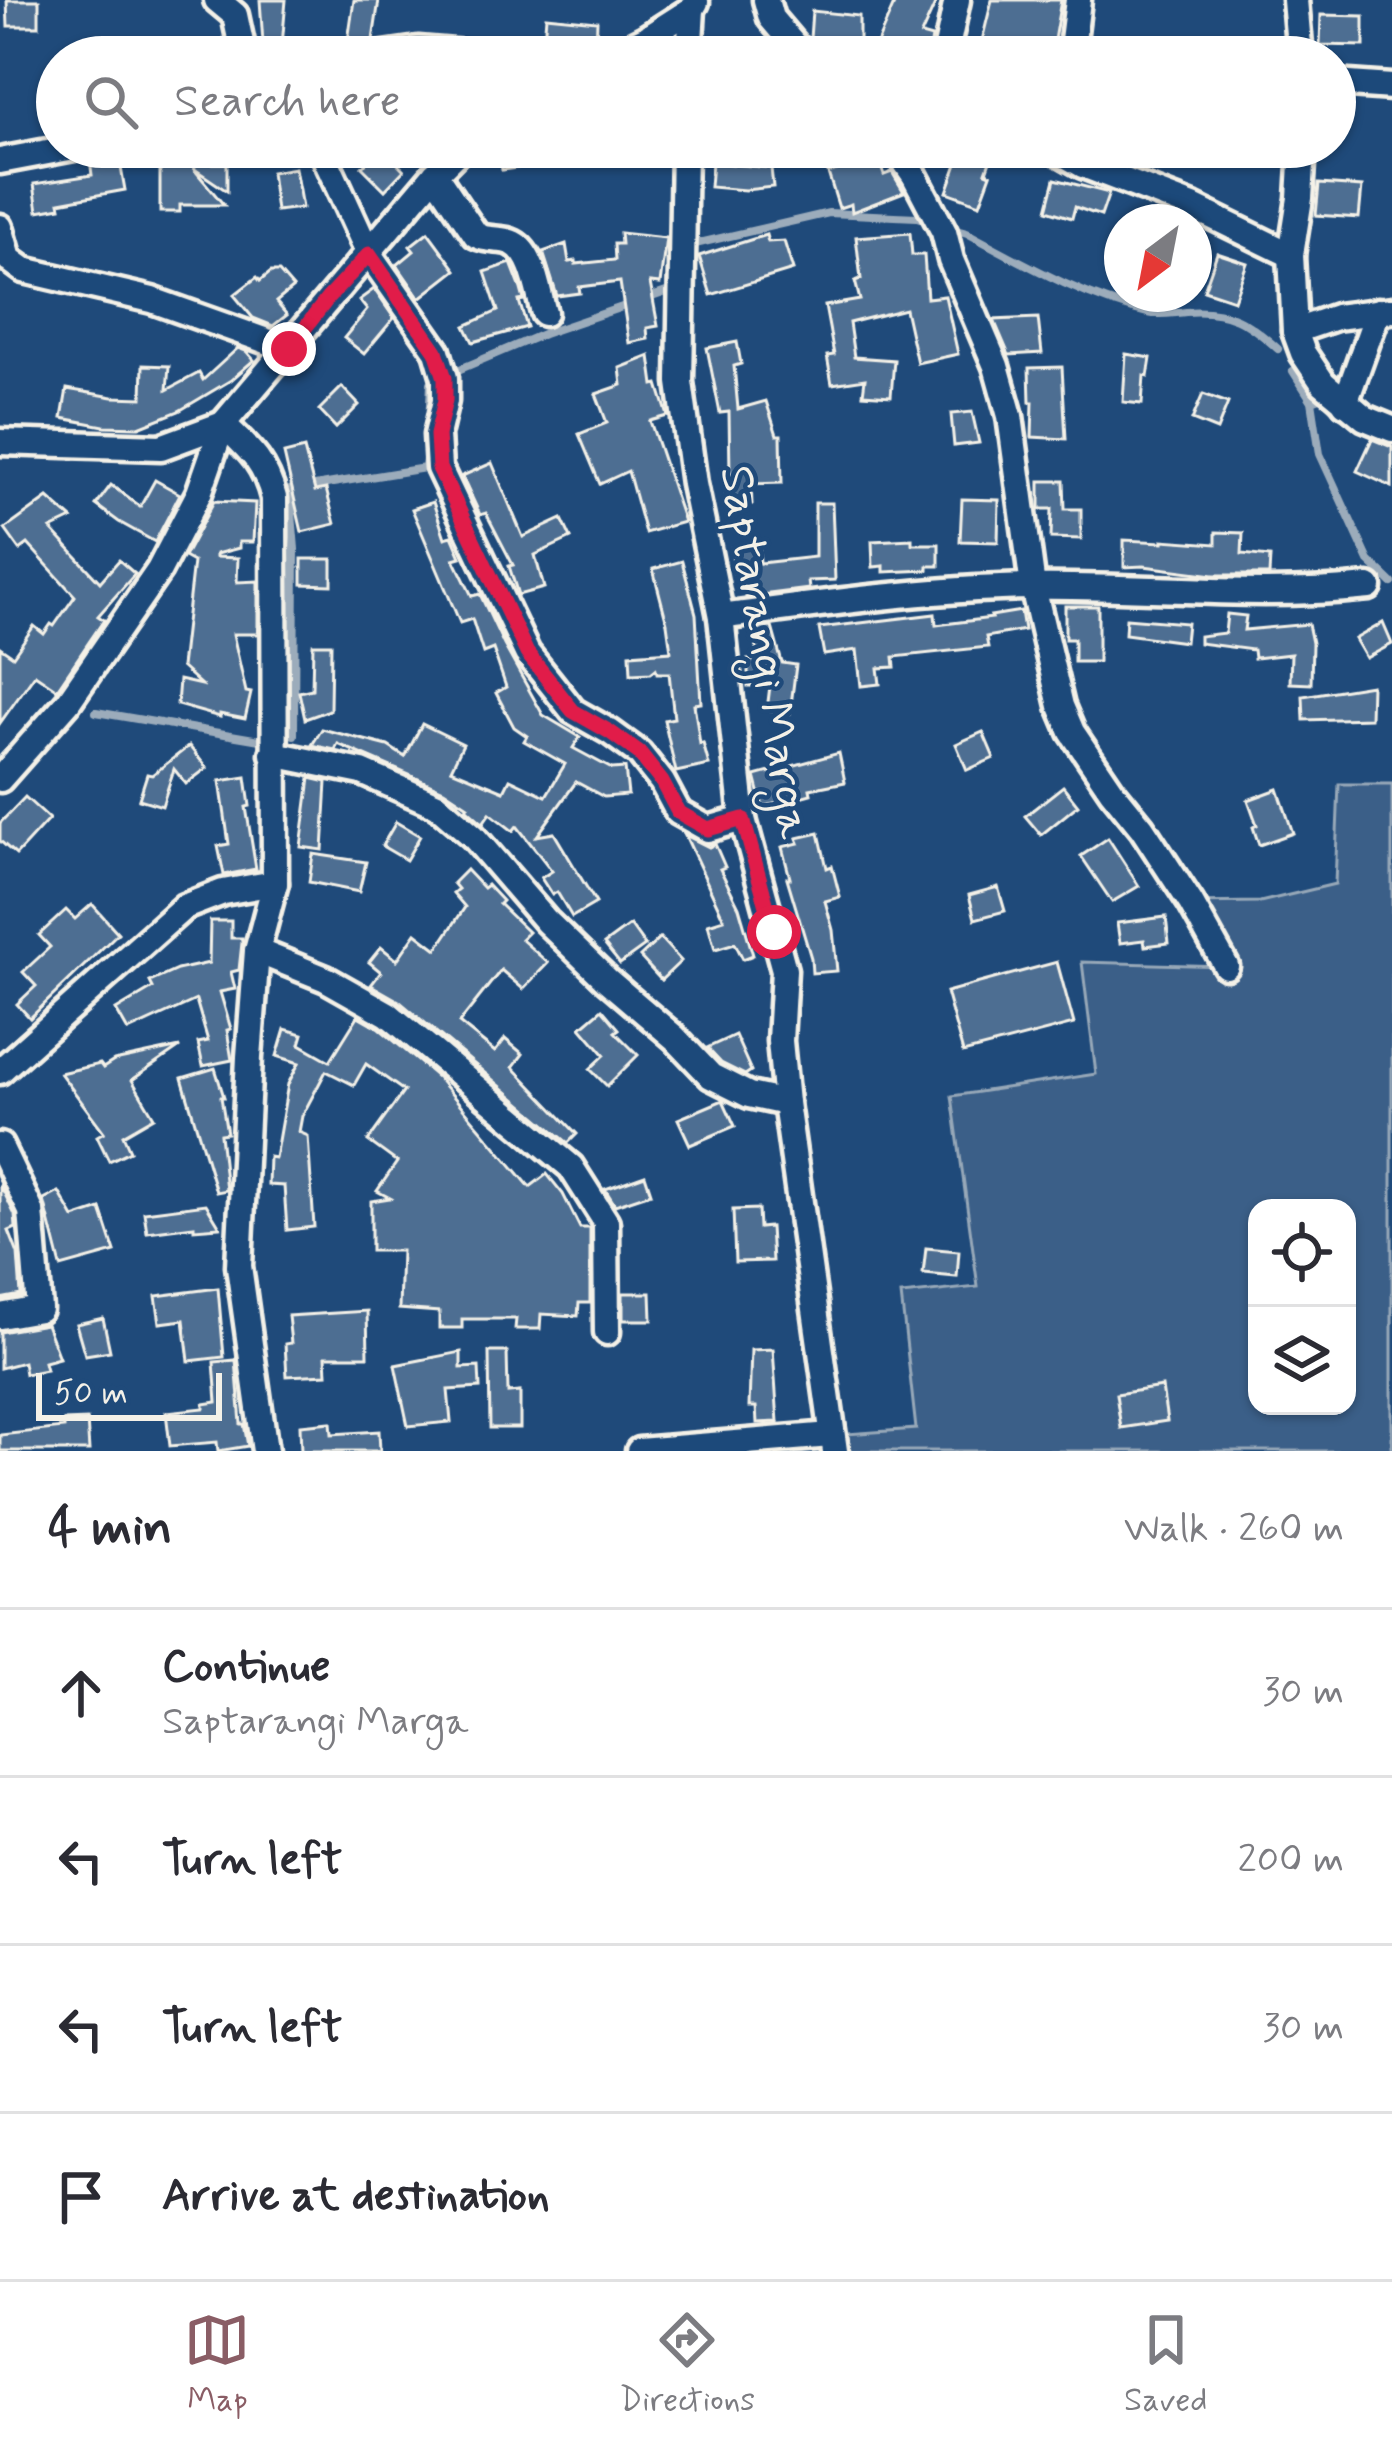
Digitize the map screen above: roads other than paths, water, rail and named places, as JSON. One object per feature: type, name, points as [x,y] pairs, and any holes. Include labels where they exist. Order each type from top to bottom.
[{"type":"street","points":[[217,0],[235,15],[240,36]]},
{"type":"street","points":[[766,0],[771,18],[786,36]]},
{"type":"street","points":[[948,36],[956,0]]},
{"type":"street","points":[[1074,36],[1078,0]]},
{"type":"street","points":[[1294,0],[1298,36]]},
{"type":"street","points":[[649,36],[695,4]]},
{"type":"street","points":[[691,36],[695,4]]},
{"type":"street","points":[[1356,84],[1392,87]]},
{"type":"street","points":[[0,161],[36,154]]},
{"type":"street","points":[[330,168],[369,254],[436,351],[445,378],[437,435],[439,468],[527,653],[573,711],[639,753],[678,812],[708,829],[743,819]]},
{"type":"street","points":[[0,779],[68,702],[159,570],[199,493],[223,424],[441,168]]},
{"type":"street","name":"Saptarangi Marga","points":[[684,168],[680,382],[694,484],[722,617],[743,819],[784,970],[780,1041],[786,1103],[833,1443]]},
{"type":"street","points":[[907,168],[939,221],[996,366],[1010,416],[1033,587],[1060,706],[1072,732],[1191,903],[1226,966]]},
{"type":"street","points":[[1109,168],[1291,255]]},
{"type":"street","points":[[1302,168],[1291,255],[1295,331],[1323,383],[1365,418],[1392,429]]},
{"type":"street","points":[[435,174],[476,235],[491,241],[509,240],[521,248],[544,313]]},
{"type":"street","points":[[0,226],[9,259],[24,270],[152,300],[289,349]]},
{"type":"street","points":[[1295,331],[1336,317],[1385,311],[1346,404]]},
{"type":"street","points":[[0,442],[160,447],[223,424]]},
{"type":"street","points":[[223,424],[268,473],[274,498],[275,883],[257,950],[238,1266],[265,1451]]},
{"type":"street","points":[[722,617],[896,593],[1033,587],[1324,592],[1369,587]]},
{"type":"street","points":[[274,754],[362,772],[437,805],[473,836],[546,921],[711,1076],[749,1095],[786,1103]]},
{"type":"street","points":[[0,1071],[184,907],[223,892],[275,883]]},
{"type":"street","points":[[257,950],[326,979],[388,1014],[571,1167],[606,1222],[607,1332]]},
{"type":"street","points":[[0,1146],[31,1211],[39,1309],[0,1316]]},
{"type":"street","points":[[639,1451],[833,1443]]},
{"type":"waterway","points":[[695,244],[829,213],[929,221]]},
{"type":"waterway","points":[[949,228],[1124,307],[1153,314],[1214,313],[1236,319],[1278,349]]},
{"type":"waterway","points":[[646,299],[669,291]]},
{"type":"waterway","points":[[453,372],[631,304]]},
{"type":"waterway","points":[[1293,371],[1312,401],[1320,454],[1369,561],[1392,583]]},
{"type":"waterway","points":[[429,424],[431,383]]},
{"type":"waterway","points":[[1312,401],[1323,397],[1358,426]]},
{"type":"waterway","points":[[294,735],[295,549],[290,490],[425,468],[427,450]]},
{"type":"waterway","points":[[96,712],[260,740]]}]
